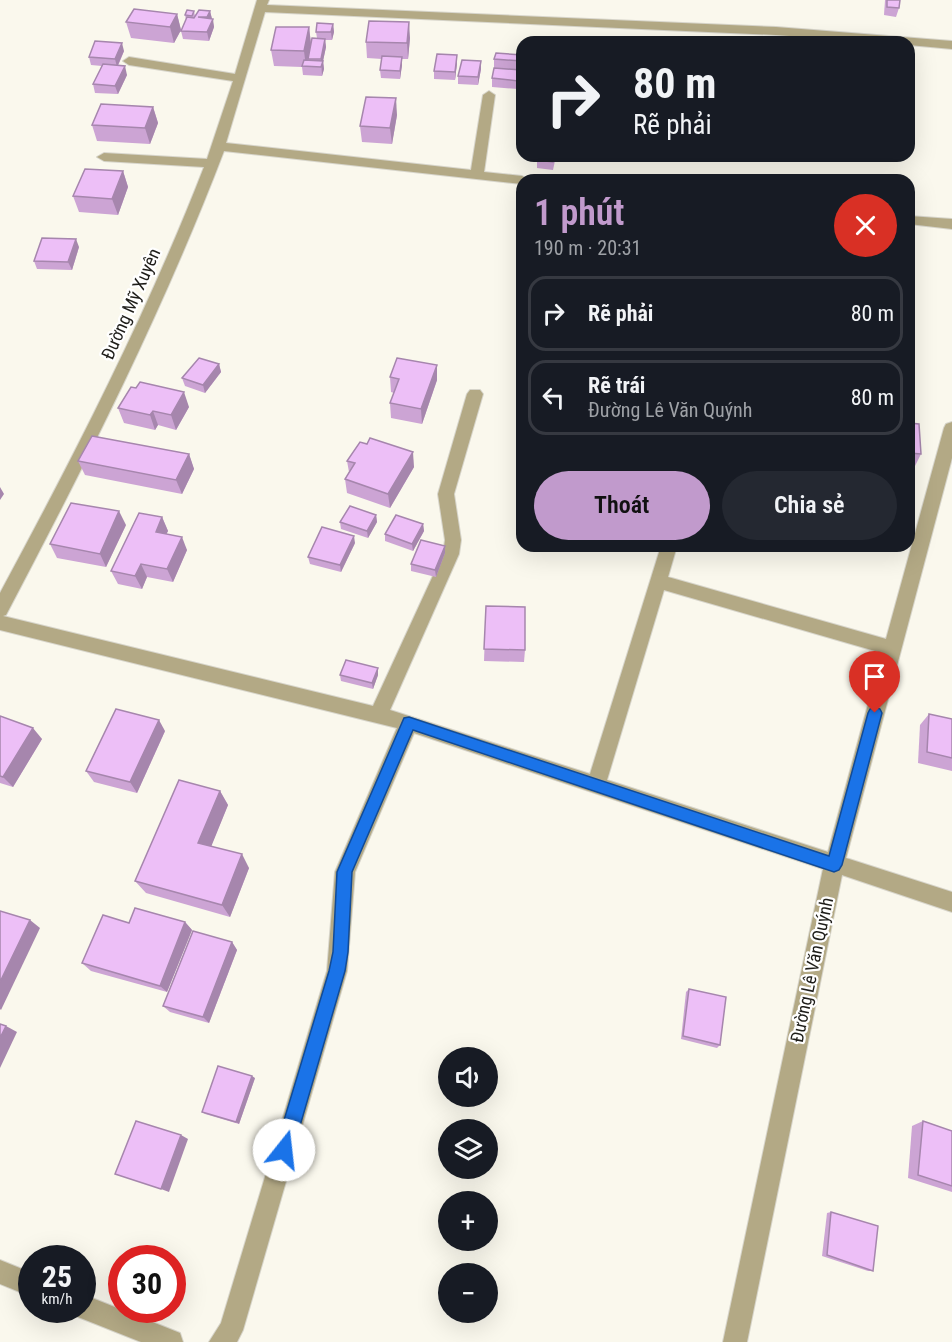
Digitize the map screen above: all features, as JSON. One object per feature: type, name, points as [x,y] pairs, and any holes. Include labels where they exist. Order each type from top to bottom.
[{"type":"street","points":[[261,4],[839,36]]},
{"type":"street","name":"Đường Mỹ Xuyên","points":[[0,610],[66,487],[164,282],[219,146],[261,4]]},
{"type":"street","points":[[915,42],[952,45]]},
{"type":"street","points":[[129,61],[239,78]]},
{"type":"street","points":[[477,176],[489,95]]},
{"type":"street","points":[[219,146],[516,179]]},
{"type":"street","points":[[104,157],[212,163]]},
{"type":"street","points":[[915,221],[952,224]]},
{"type":"street","points":[[378,716],[451,554],[453,540],[446,494],[475,394]]},
{"type":"street","name":"Đường Lê Văn Quýnh","points":[[736,1342],[834,865],[952,428]]},
{"type":"street","points":[[596,785],[667,552]]},
{"type":"street","points":[[658,581],[892,648]]},
{"type":"street","points":[[0,623],[409,723],[834,865],[952,902]]},
{"type":"street","points":[[221,1342],[231,1330],[337,971],[344,879],[349,857],[409,723]]},
{"type":"street","points":[[0,1272],[18,1279]]},
{"type":"street","points":[[96,1312],[171,1342]]},
{"type":"building","points":[[887,0],[900,0],[899,8],[887,7]]},
{"type":"building","points":[[134,9],[177,14],[170,27],[126,22]]},
{"type":"building","points":[[187,10],[194,11],[192,16],[185,15]]},
{"type":"building","points":[[199,10],[210,11],[207,17],[198,17],[213,19],[207,32],[181,31],[187,17],[194,18]]},
{"type":"building","points":[[369,21],[409,22],[407,43],[366,42]]},
{"type":"building","points":[[317,23],[333,24],[331,32],[316,32]]},
{"type":"building","points":[[276,27],[309,27],[304,51],[271,50]]},
{"type":"building","points":[[312,38],[325,39],[321,59],[308,59]]},
{"type":"building","points":[[95,41],[122,43],[115,59],[89,57]]},
{"type":"building","points":[[496,53],[516,55],[516,61],[494,59]]},
{"type":"building","points":[[437,54],[457,55],[455,72],[434,71]]},
{"type":"building","points":[[382,56],[402,57],[400,71],[380,70]]},
{"type":"building","points":[[304,60],[323,61],[321,67],[302,66]]},
{"type":"building","points":[[462,60],[481,61],[478,77],[458,76]]},
{"type":"building","points":[[103,64],[125,66],[115,86],[93,84]]},
{"type":"building","points":[[494,68],[516,70],[516,81],[492,78]]},
{"type":"building","points":[[366,97],[396,98],[390,128],[360,126]]},
{"type":"building","points":[[101,104],[153,107],[145,128],[92,125]]},
{"type":"building","points":[[85,169],[123,171],[112,199],[73,196]]},
{"type":"building","points":[[42,238],[76,239],[68,262],[34,261]]},
{"type":"building","points":[[199,358],[219,364],[203,385],[182,378]]},
{"type":"building","points":[[397,358],[437,365],[421,409],[390,403],[399,379],[390,377]]},
{"type":"building","points":[[140,382],[184,392],[171,415],[153,411],[150,415],[118,408],[131,387],[136,388]]},
{"type":"building","points":[[915,424],[919,424],[921,454],[915,454]]},
{"type":"building","points":[[92,436],[189,454],[176,480],[78,461]]},
{"type":"building","points":[[370,438],[413,452],[388,494],[345,479],[355,463],[347,461],[360,442],[367,444]]},
{"type":"building","points":[[71,503],[119,511],[100,554],[50,544]]},
{"type":"building","points":[[350,506],[376,515],[367,531],[340,522]]},
{"type":"building","points":[[139,513],[162,517],[156,532],[182,537],[167,569],[141,564],[135,576],[111,571]]},
{"type":"building","points":[[396,515],[423,524],[412,544],[385,534]]},
{"type":"building","points":[[322,527],[354,536],[340,565],[308,557]]},
{"type":"building","points":[[421,540],[445,546],[435,570],[411,564]]},
{"type":"building","points":[[486,606],[525,607],[525,650],[484,649]]},
{"type":"building","points":[[346,660],[378,668],[372,683],[340,675]]},
{"type":"building","points":[[116,709],[159,720],[130,782],[86,771]]},
{"type":"building","points":[[929,714],[952,719],[952,758],[927,752]]},
{"type":"building","points":[[0,716],[33,728],[3,777],[0,776]]},
{"type":"building","points":[[179,780],[220,791],[198,843],[242,854],[222,905],[135,881]]},
{"type":"building","points":[[135,908],[185,922],[160,986],[82,963],[103,915],[129,923]]},
{"type":"building","points":[[0,911],[30,920],[0,982]]},
{"type":"building","points":[[193,931],[232,942],[203,1017],[163,1006]]},
{"type":"building","points":[[689,989],[726,997],[720,1045],[683,1036]]},
{"type":"building","points":[[0,1024],[6,1026],[0,1038]]},
{"type":"building","points":[[218,1066],[252,1076],[236,1122],[202,1112]]},
{"type":"building","points":[[136,1121],[181,1135],[161,1189],[115,1174]]},
{"type":"building","points":[[923,1121],[952,1131],[952,1186],[918,1175]]},
{"type":"building","points":[[831,1212],[878,1226],[873,1271],[827,1255]]},
{"type":"route","points":[[284,1150],[337,971],[343,886],[349,857],[409,723],[834,865],[875,713]]}]
